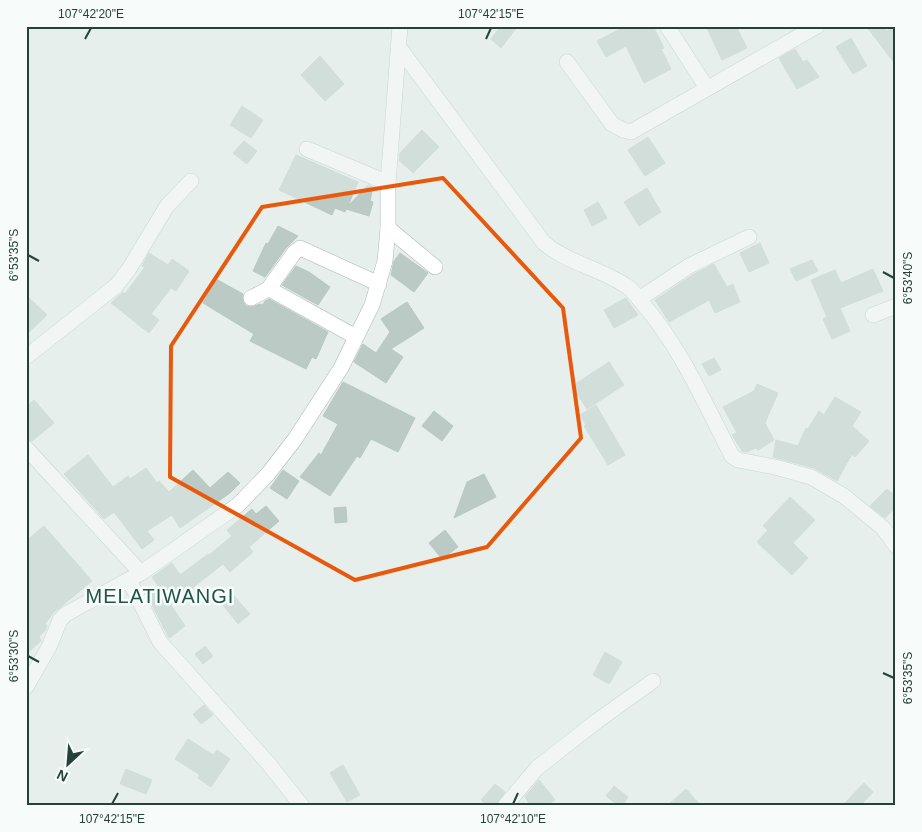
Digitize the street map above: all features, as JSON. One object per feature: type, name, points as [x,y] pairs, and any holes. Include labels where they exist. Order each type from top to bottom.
[{"type":"street","points":[[26,687],[48,647],[60,620],[66,614],[135,576],[238,505],[268,474],[295,439],[341,368],[372,305],[385,261],[388,228],[388,183],[400,26]]},
{"type":"street","points":[[667,26],[707,88]]},
{"type":"street","points":[[567,62],[612,124],[631,132],[707,88],[796,32],[817,26]]},
{"type":"street","points":[[398,46],[544,243],[563,256],[588,266],[634,293],[656,318],[675,348],[732,456],[738,460],[775,467],[811,477],[844,496],[882,528],[896,546]]},
{"type":"street","points":[[307,149],[388,183]]},
{"type":"street","points":[[27,355],[116,286],[129,269],[167,206],[191,181]]},
{"type":"street","points":[[388,228],[435,267]]},
{"type":"street","points":[[634,293],[749,237]]},
{"type":"street","points":[[251,298],[270,288],[294,252],[300,248],[379,284]]},
{"type":"street","points":[[270,288],[356,338]]},
{"type":"street","points":[[873,315],[896,306]]},
{"type":"street","points":[[26,448],[135,576],[160,642],[268,763],[302,806]]},
{"type":"street","points":[[505,806],[537,768],[597,721],[653,681]]},
{"type":"highlighted area","points":[[443,178],[563,308],[581,438],[487,547],[355,580],[170,477],[171,346],[262,207]]},
{"type":"building","points":[[501,26],[518,26],[501,48],[491,39]]},
{"type":"building","points":[[626,26],[653,26],[664,48],[661,49],[671,69],[644,83],[626,46],[606,57],[597,41]]},
{"type":"building","points":[[706,26],[736,26],[747,48],[722,60]]},
{"type":"building","points":[[866,26],[883,26],[886,31],[896,26],[896,65]]},
{"type":"building","points":[[851,38],[867,66],[853,74],[836,47]]},
{"type":"building","points":[[795,49],[803,62],[807,60],[819,77],[797,89],[779,58]]},
{"type":"building","points":[[320,56],[344,84],[325,101],[301,75]]},
{"type":"building","points":[[242,106],[263,120],[251,138],[230,125]]},
{"type":"building","points":[[422,130],[439,147],[413,173],[399,160],[400,153]]},
{"type":"building","points":[[648,137],[665,163],[645,176],[628,150]]},
{"type":"building","points":[[244,141],[257,151],[247,164],[233,153]]},
{"type":"building","points":[[296,155],[358,182],[348,206],[368,185],[373,187],[370,201],[373,202],[369,216],[346,209],[345,212],[335,208],[332,215],[279,190]]},
{"type":"building","points":[[647,188],[661,212],[639,226],[624,202]]},
{"type":"building","points":[[598,202],[607,218],[592,226],[584,210]]},
{"type":"building","points":[[278,226],[298,236],[286,248],[265,277],[253,271],[266,243],[268,244]]},
{"type":"building","points":[[760,243],[769,263],[749,272],[740,253]]},
{"type":"building","points":[[149,253],[168,265],[172,259],[189,271],[176,291],[171,288],[151,314],[159,320],[149,333],[111,303],[123,292],[125,294],[145,267],[142,266]]},
{"type":"building","points":[[400,253],[428,273],[414,292],[391,275],[394,261]]},
{"type":"building","points":[[812,260],[818,271],[796,281],[790,269]]},
{"type":"building","points":[[714,264],[727,287],[733,284],[740,302],[715,313],[709,300],[669,322],[655,300],[694,274]]},
{"type":"building","points":[[296,266],[309,272],[330,287],[318,305],[282,285]]},
{"type":"building","points":[[873,269],[883,291],[840,308],[850,331],[832,339],[823,319],[827,317],[811,280],[835,270],[841,283]]},
{"type":"building","points":[[216,279],[243,294],[243,302],[246,306],[263,305],[269,299],[328,332],[316,359],[312,357],[306,369],[250,341],[254,334],[203,303]]},
{"type":"building","points":[[26,295],[47,315],[26,335]]},
{"type":"building","points":[[626,298],[638,315],[614,328],[604,310]]},
{"type":"building","points":[[407,302],[424,328],[391,349],[403,357],[386,383],[354,362],[363,344],[376,353],[390,332],[381,319]]},
{"type":"building","points":[[714,358],[721,370],[709,376],[702,364]]},
{"type":"building","points":[[609,362],[624,385],[587,409],[572,386]]},
{"type":"building","points":[[343,382],[415,418],[398,452],[371,439],[360,458],[357,456],[330,496],[300,477],[319,453],[321,455],[338,424],[323,416]]},
{"type":"building","points":[[757,384],[778,393],[765,423],[774,440],[758,450],[756,448],[746,452],[742,451],[732,435],[737,433],[723,407],[754,391]]},
{"type":"building","points":[[835,397],[861,412],[852,426],[869,441],[855,457],[852,454],[837,481],[814,468],[773,457],[776,440],[798,446],[806,428],[808,429],[819,411],[824,415]]},
{"type":"building","points":[[34,400],[54,423],[32,441],[26,439],[26,407]]},
{"type":"building","points":[[596,405],[625,455],[608,465],[584,426],[586,425],[580,415]]},
{"type":"building","points":[[434,411],[453,426],[442,441],[422,426]]},
{"type":"building","points":[[88,455],[113,487],[128,476],[130,479],[146,468],[157,483],[159,481],[169,492],[193,470],[210,488],[228,472],[240,483],[230,493],[180,528],[172,515],[147,531],[154,540],[142,549],[114,512],[104,519],[64,474]]},
{"type":"building","points":[[283,470],[299,481],[287,499],[270,488]]},
{"type":"building","points":[[484,474],[496,497],[454,518],[467,482]]},
{"type":"building","points":[[887,489],[896,497],[896,507],[885,518],[870,506]]},
{"type":"building","points":[[790,497],[815,520],[793,543],[808,558],[792,575],[757,542],[768,530],[763,526]]},
{"type":"building","points":[[266,506],[279,521],[249,547],[253,552],[230,572],[223,564],[171,605],[185,626],[169,638],[147,595],[159,587],[152,577],[172,563],[180,575],[232,536],[227,530],[252,509],[256,514]]},
{"type":"building","points":[[346,507],[347,522],[335,523],[334,508]]},
{"type":"building","points":[[44,526],[92,581],[53,613],[45,624],[47,626],[45,631],[39,636],[41,641],[26,654],[26,541]]},
{"type":"building","points":[[445,530],[458,547],[442,559],[429,543]]},
{"type":"building","points":[[234,596],[250,614],[238,624],[223,605]]},
{"type":"building","points":[[205,646],[213,656],[203,664],[195,654]]},
{"type":"building","points":[[605,652],[622,662],[609,684],[593,675]]},
{"type":"building","points":[[204,705],[213,715],[201,724],[193,714]]},
{"type":"building","points":[[188,739],[213,755],[217,750],[230,759],[211,787],[198,778],[200,775],[175,759]]},
{"type":"building","points":[[343,765],[360,795],[347,802],[330,773]]},
{"type":"building","points":[[126,769],[152,780],[146,794],[120,784]]},
{"type":"building","points":[[539,780],[555,800],[547,806],[531,806],[525,797]]},
{"type":"building","points":[[864,783],[873,792],[860,806],[842,806]]},
{"type":"building","points":[[495,784],[505,792],[495,806],[488,806],[481,800]]},
{"type":"building","points":[[614,786],[628,797],[622,806],[619,806],[606,796]]},
{"type":"building","points":[[686,789],[701,806],[667,806]]},
{"type":"district","name":"MELATIWANGI","points":[[160,596]]}]
